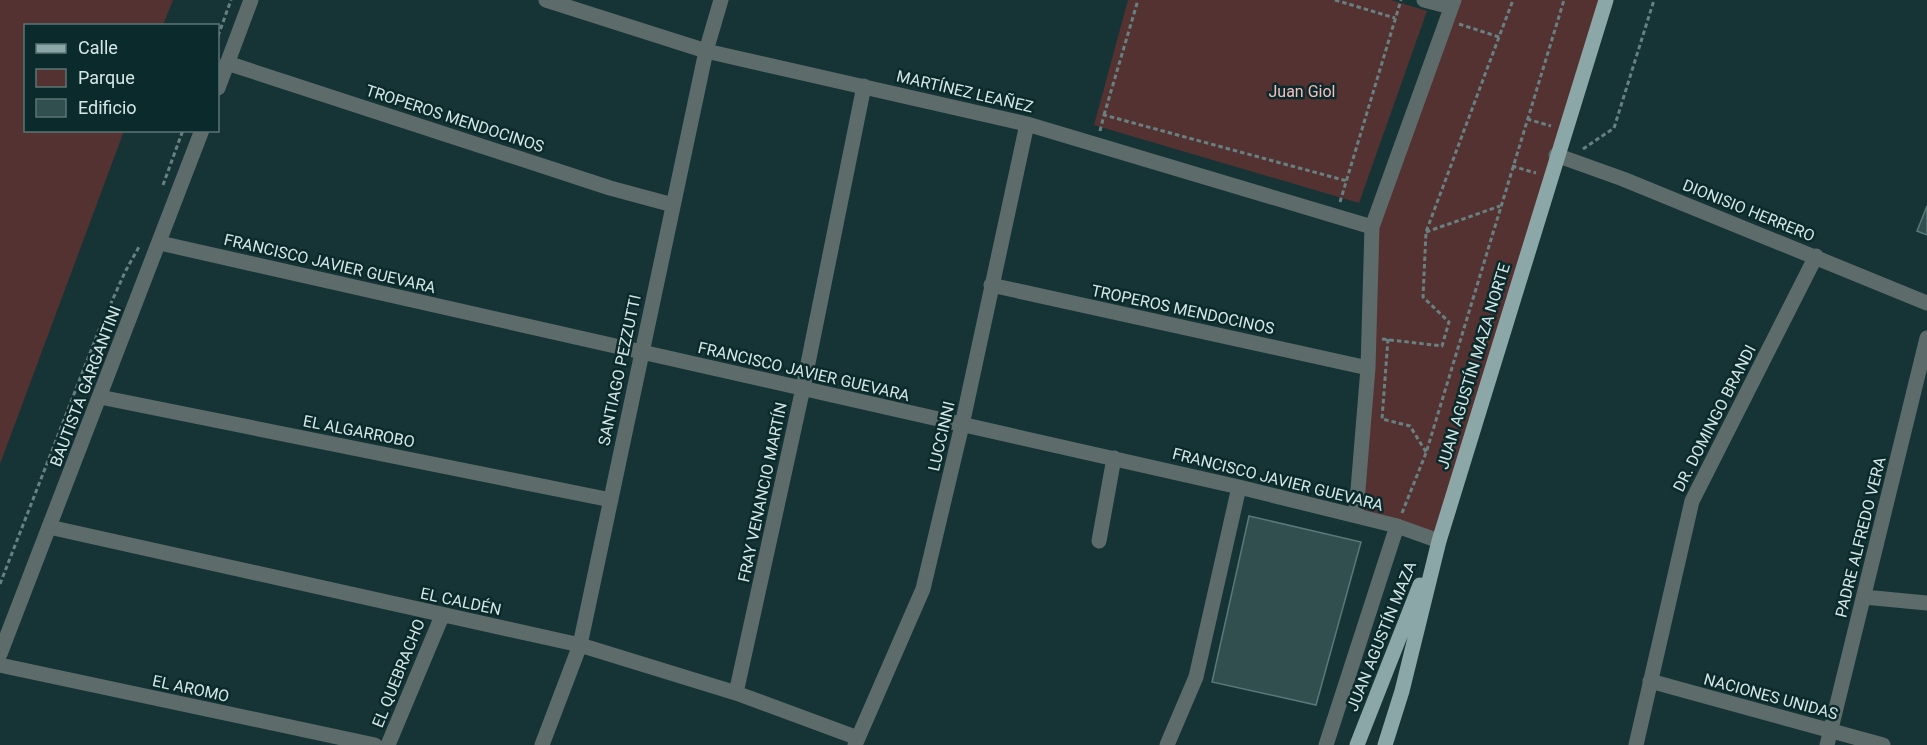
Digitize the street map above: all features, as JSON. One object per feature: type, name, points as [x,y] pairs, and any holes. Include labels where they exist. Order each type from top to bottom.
[{"type":"main road","name":"JUAN AGUSTÍN MAZA NORTE","points":[[1384,745],[1402,691],[1438,541],[1550,177],[1562,157],[1564,130],[1606,0]]},
{"type":"main road","name":"JUAN AGUSTÍN MAZA","points":[[1357,745],[1438,541]]},
{"type":"street","points":[[219,85],[251,0]]},
{"type":"street","name":"MARTÍNEZ LEAÑEZ","points":[[546,0],[706,51],[1027,124],[1372,227]]},
{"type":"street","name":"SANTIAGO PEZZUTTI","points":[[542,745],[579,645],[706,51],[721,0]]},
{"type":"street","points":[[1356,514],[1368,368],[1372,227],[1450,9],[1424,0]]},
{"type":"street","name":"TROPEROS MENDOCINOS","points":[[227,63],[610,188],[673,205]]},
{"type":"street","name":"FRAY VENANCIO MARTÍN","points":[[736,693],[803,388],[864,86]]},
{"type":"street","name":"LUCCINNI","points":[[856,742],[923,589],[962,425],[1027,124]]},
{"type":"street","name":"BAUTISTA GARGANTINI","points":[[0,654],[201,132]]},
{"type":"street","name":"DIONISIO HERRERO","points":[[1562,157],[1816,256],[1927,303]]},
{"type":"street","name":"FRANCISCO JAVIER GUEVARA","points":[[160,243],[1356,514],[1438,541]]},
{"type":"street","name":"DR. DOMINGO BRANDI","points":[[1636,745],[1692,501],[1816,256]]},
{"type":"street","name":"TROPEROS MENDOCINOS","points":[[991,285],[1368,368]]},
{"type":"street","name":"PADRE ALFREDO VERA","points":[[1829,738],[1927,338]]},
{"type":"street","name":"EL ALGARROBO","points":[[100,397],[611,500]]},
{"type":"street","points":[[1099,541],[1114,458]]},
{"type":"street","points":[[1167,745],[1197,676],[1239,487]]},
{"type":"street","points":[[1326,745],[1397,526]]},
{"type":"street","name":"EL CALDÉN","points":[[49,527],[579,645],[736,693],[856,742]]},
{"type":"street","points":[[1864,597],[1927,603]]},
{"type":"street","name":"EL QUEBRACHO","points":[[388,745],[442,616]]},
{"type":"street","name":"EL AROMO","points":[[0,665],[375,745]]},
{"type":"street","name":"NACIONES UNIDAS","points":[[1650,681],[1829,738],[1883,745]]},
{"type":"path","points":[[219,33],[231,0]]},
{"type":"path","points":[[1096,144],[1138,0]]},
{"type":"path","points":[[1335,0],[1395,18]]},
{"type":"path","points":[[1336,216],[1401,0]]},
{"type":"path","points":[[1369,338],[1442,346],[1449,322],[1423,297],[1426,232],[1513,0]]},
{"type":"path","points":[[1397,526],[1426,453],[1564,0]]},
{"type":"path","points":[[1562,157],[1614,128],[1654,0]]},
{"type":"path","points":[[1450,9],[1499,37]]},
{"type":"path","points":[[1104,115],[1347,181]]},
{"type":"path","points":[[1527,119],[1564,130]]},
{"type":"path","points":[[163,186],[182,132]]},
{"type":"path","points":[[1512,166],[1550,177]]},
{"type":"path","points":[[1426,232],[1500,206]]},
{"type":"path","points":[[0,584],[99,330],[143,237]]},
{"type":"path","points":[[1388,339],[1382,419],[1410,426],[1426,453]]},
{"type":"green space","points":[[0,0],[173,0],[163,24],[24,24],[24,132],[124,132],[0,464]]},
{"type":"green space","name":"Juan Giol","points":[[1128,0],[1391,0],[1427,11],[1359,203],[1094,125]]},
{"type":"green space","points":[[1454,0],[1606,0],[1439,541],[1356,514],[1372,227]]},
{"type":"building","points":[[1927,206],[1927,235],[1917,231]]},
{"type":"building","points":[[1249,516],[1361,542],[1316,705],[1212,682]]}]
